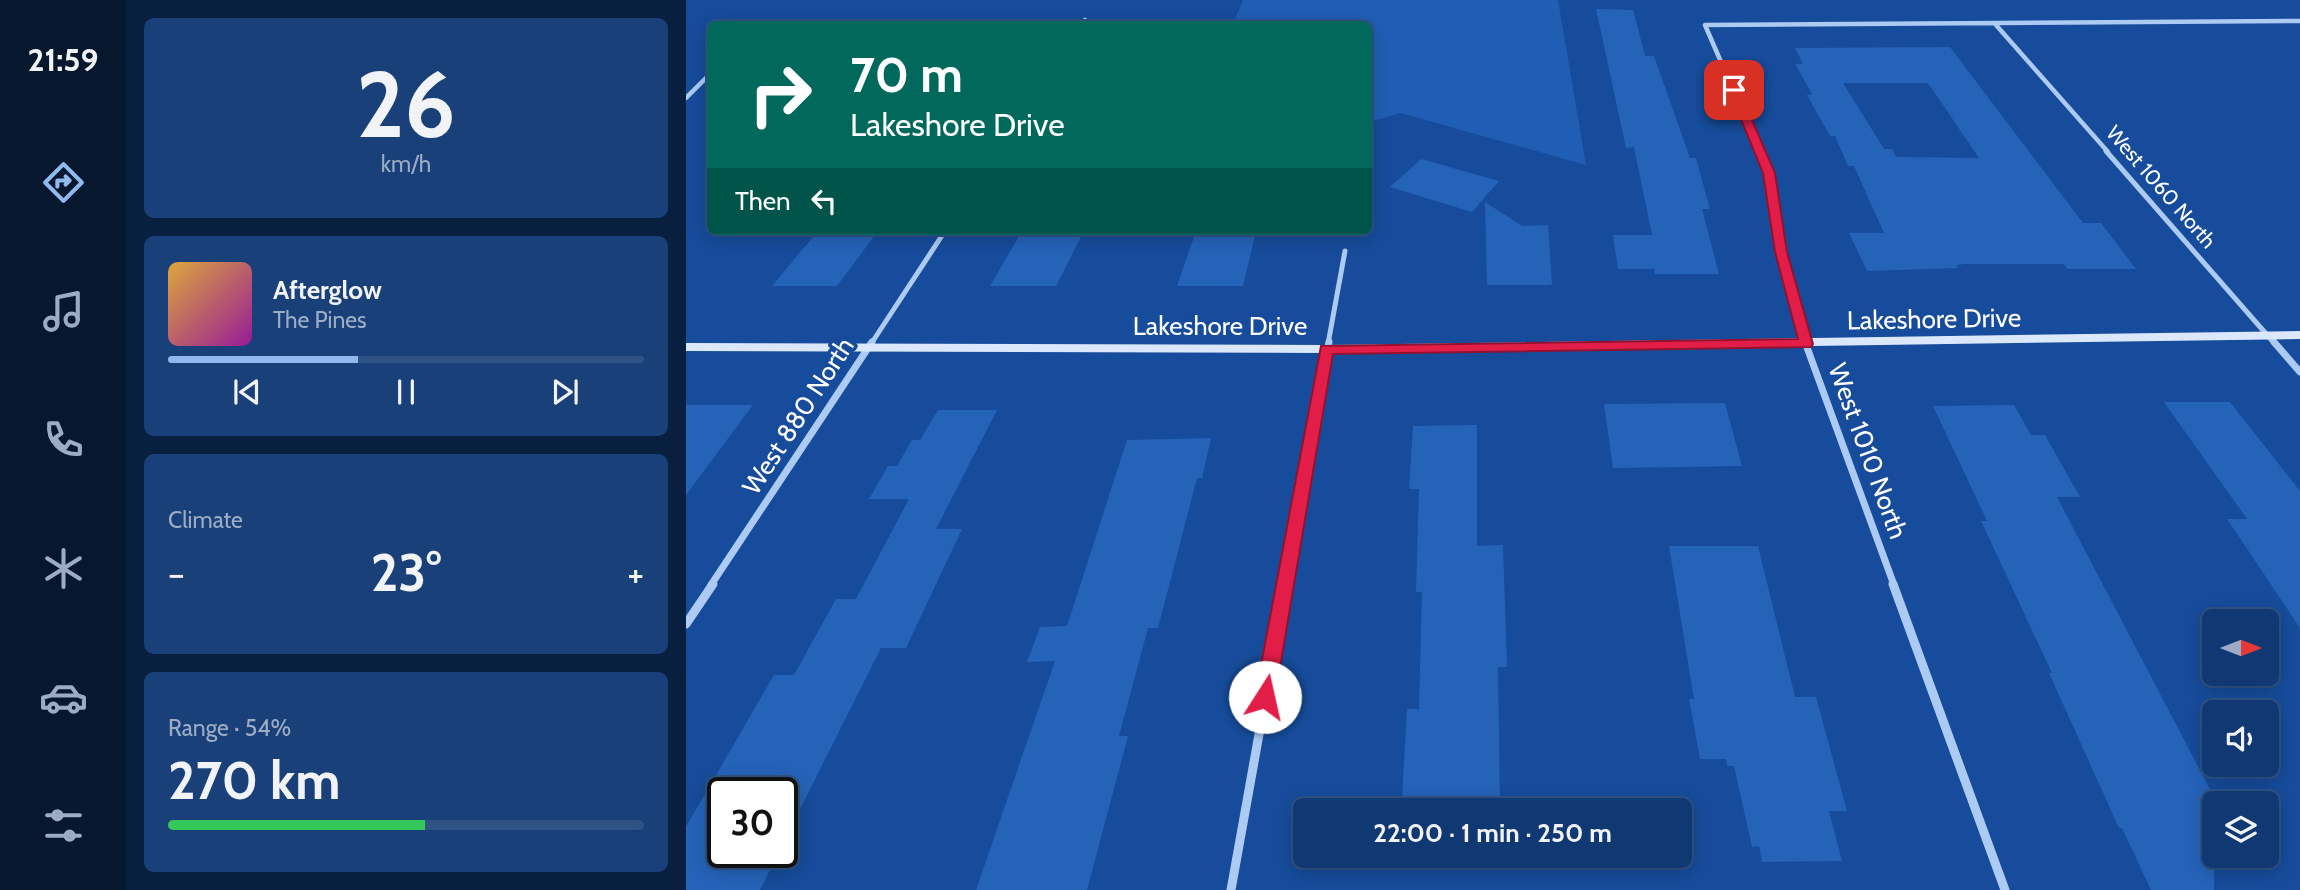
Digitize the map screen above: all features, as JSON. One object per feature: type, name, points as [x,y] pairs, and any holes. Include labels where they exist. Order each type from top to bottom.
[{"type":"street","points":[[1996,25],[2300,22]]},
{"type":"street","name":"West 1010 North","points":[[1996,25],[1706,25],[1769,173],[1781,252],[1806,344],[2005,890]]},
{"type":"street","name":"West 1060 North","points":[[1996,25],[2300,372]]},
{"type":"street","points":[[686,98],[707,77]]},
{"type":"street","name":"West 880 North","points":[[686,624],[942,235]]},
{"type":"street","points":[[1231,890],[1345,251]]},
{"type":"street","name":"Lakeshore Drive","points":[[686,347],[1326,349],[2300,335]]},
{"type":"shaded area","points":[[1243,0],[1558,0],[1586,165],[1401,113],[1372,121],[1372,21],[1234,21]]},
{"type":"building","points":[[1596,9],[1633,10],[1645,56],[1654,56],[1690,158],[1696,158],[1710,209],[1702,209],[1719,274],[1655,274],[1654,269],[1618,269],[1613,235],[1652,235],[1634,147],[1626,148]]},
{"type":"building","points":[[1950,47],[2083,223],[2101,223],[2136,269],[2068,269],[2063,264],[1965,264],[1956,265],[1958,268],[1867,271],[1849,233],[1884,233],[1854,166],[1848,166],[1835,136],[1830,136],[1807,95],[1812,94],[1795,64],[1803,64],[1795,48]],"holes":[[[1843,83],[1928,83],[1979,158],[1896,157],[1892,149],[1884,149]]]},
{"type":"building","points":[[1421,159],[1499,181],[1472,212],[1390,187]]},
{"type":"building","points":[[1485,202],[1522,226],[1548,225],[1552,285],[1487,285]]},
{"type":"building","points":[[815,235],[875,235],[837,286],[772,286]]},
{"type":"building","points":[[1020,235],[1082,235],[1056,286],[990,286]]},
{"type":"building","points":[[1195,235],[1255,235],[1243,286],[1177,286]]},
{"type":"building","points":[[2164,402],[2230,402],[2300,491],[2300,628],[2227,519],[2247,519]]},
{"type":"building","points":[[1725,403],[1742,466],[1613,468],[1604,404]]},
{"type":"building","points":[[686,405],[753,405],[686,495]]},
{"type":"building","points":[[2014,405],[2031,435],[2045,435],[2080,497],[2057,497],[2211,791],[2202,791],[2202,868],[2214,868],[2214,890],[2151,890],[2122,828],[2119,828],[2049,673],[2052,673],[1981,521],[1987,521],[1933,406]]},
{"type":"building","points":[[938,410],[997,410],[936,529],[962,529],[906,648],[881,648],[798,813],[798,777],[715,777],[774,675],[794,675],[836,599],[856,599],[909,499],[869,499],[888,466],[897,466],[912,440],[920,440]]},
{"type":"building","points":[[1477,425],[1477,546],[1503,545],[1507,667],[1498,667],[1500,798],[1402,798],[1407,709],[1419,709],[1422,592],[1416,592],[1419,489],[1409,489],[1413,426]]},
{"type":"building","points":[[1211,438],[1202,478],[1197,478],[1158,628],[1148,628],[1119,736],[1128,736],[1087,890],[976,890],[1055,661],[1027,662],[1040,627],[1067,626],[1127,440]]},
{"type":"building","points":[[1669,546],[1758,546],[1795,697],[1816,697],[1847,811],[1829,811],[1842,861],[1762,862],[1759,846],[1752,847],[1734,766],[1727,766],[1726,759],[1700,759],[1689,699],[1694,699]]},
{"type":"building","points":[[707,791],[707,868],[771,868],[760,890],[686,890],[686,827]]},
{"type":"route","points":[[1265,697],[1326,349],[1806,344],[1781,252],[1769,173],[1734,90]]}]
